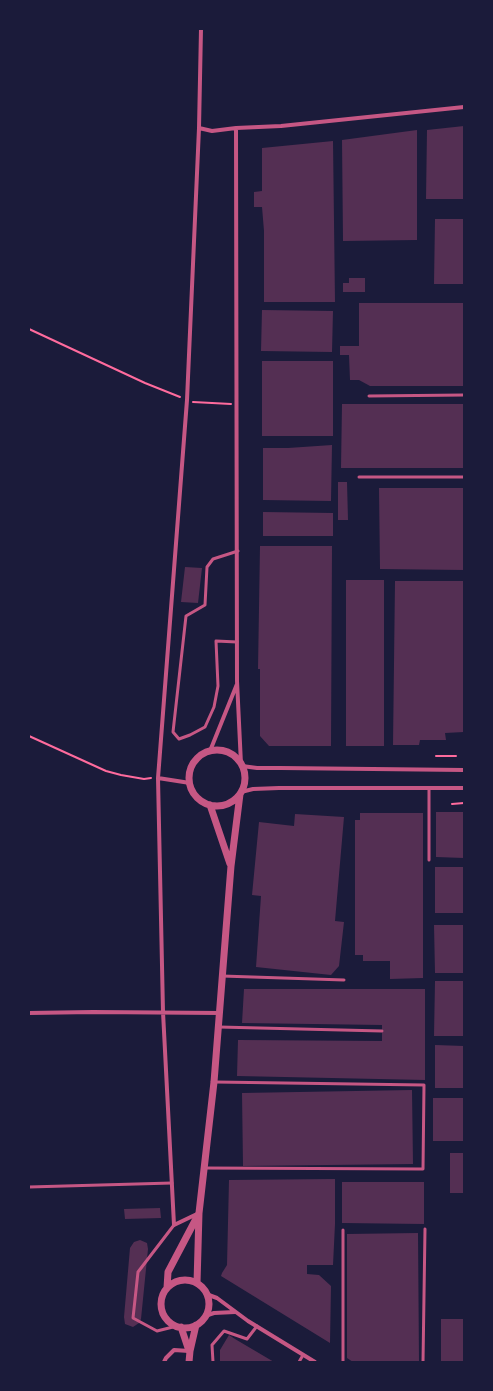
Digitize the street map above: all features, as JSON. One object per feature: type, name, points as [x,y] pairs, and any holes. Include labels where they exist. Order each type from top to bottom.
[{"type":"street","points":[[199,1213],[174,1225],[163,1012],[158,778],[187,400],[201,29]]},
{"type":"street","points":[[198,128],[212,132],[236,128],[281,126],[464,107]]},
{"type":"street","points":[[197,1283],[199,1213],[214,1082],[230,866],[241,793],[245,778],[242,765],[237,682],[238,404],[236,128]]},
{"type":"street","points":[[210,751],[237,682]]},
{"type":"street","points":[[464,770],[257,768],[242,765],[236,757],[228,752],[219,750],[202,754],[191,767],[189,775],[192,790],[196,797],[210,805],[219,806],[235,800],[241,793],[254,789],[464,788]]},
{"type":"street","points":[[158,778],[190,783]]},
{"type":"street","points":[[210,805],[230,866]]},
{"type":"street","points":[[29,1013],[220,1012]]},
{"type":"street","points":[[199,1213],[168,1272],[167,1288],[162,1298],[162,1310],[165,1318],[179,1327],[190,1327],[199,1323],[208,1315],[214,1313],[235,1312]]},
{"type":"street","points":[[167,1288],[181,1280],[189,1281],[197,1283],[206,1294],[208,1308],[206,1315],[199,1323],[190,1351],[189,1362]]},
{"type":"street","points":[[206,1294],[217,1298],[235,1312],[315,1362]]},
{"type":"street","points":[[179,1327],[190,1351]]},
{"type":"street","points":[[164,1362],[174,1350],[190,1351]]},
{"type":"lane","points":[[369,396],[464,395]]},
{"type":"lane","points":[[359,477],[464,477]]},
{"type":"lane","points":[[237,642],[216,641],[218,686],[214,707],[205,727],[179,739],[173,732],[186,616],[204,605],[207,567],[213,559],[238,551]]},
{"type":"lane","points":[[428,860],[429,788]]},
{"type":"lane","points":[[222,976],[344,980]]},
{"type":"lane","points":[[219,1026],[382,1031]]},
{"type":"lane","points":[[204,1168],[423,1169],[424,1086],[214,1082]]},
{"type":"lane","points":[[29,1187],[172,1183]]},
{"type":"lane","points":[[174,1225],[138,1272],[133,1318],[157,1331],[179,1327]]},
{"type":"lane","points":[[423,1362],[425,1229]]},
{"type":"lane","points":[[343,1230],[343,1362]]},
{"type":"lane","points":[[213,1362],[212,1345],[224,1331],[247,1339],[257,1326]]},
{"type":"lane","points":[[299,1362],[303,1355]]},
{"type":"path","points":[[29,329],[145,383],[187,400],[193,402],[238,404]]},
{"type":"path","points":[[29,736],[106,771],[121,776],[144,779],[158,778]]},
{"type":"path","points":[[436,756],[456,756]]},
{"type":"path","points":[[452,804],[464,803]]},
{"type":"building","points":[[464,126],[464,199],[426,199],[427,130]]},
{"type":"building","points":[[417,130],[417,240],[343,241],[342,140]]},
{"type":"building","points":[[333,141],[335,302],[264,302],[264,231],[262,207],[254,207],[254,192],[262,191],[262,148]]},
{"type":"building","points":[[435,219],[464,219],[464,284],[434,284]]},
{"type":"building","points":[[349,278],[365,278],[365,292],[343,292],[343,283],[349,283]]},
{"type":"building","points":[[359,303],[464,303],[464,386],[370,386],[359,380],[350,380],[349,355],[340,355],[340,346],[359,346]]},
{"type":"building","points":[[262,310],[333,311],[332,352],[261,351]]},
{"type":"building","points":[[262,361],[333,361],[333,436],[262,436]]},
{"type":"building","points":[[342,404],[464,404],[464,468],[341,468]]},
{"type":"building","points":[[332,445],[331,501],[263,500],[263,448]]},
{"type":"building","points":[[338,482],[347,482],[348,520],[338,520]]},
{"type":"building","points":[[379,488],[464,488],[464,570],[380,569]]},
{"type":"building","points":[[263,512],[333,513],[333,536],[263,536]]},
{"type":"building","points":[[260,546],[332,546],[331,746],[269,746],[260,736],[260,669],[258,669]]},
{"type":"building","points":[[185,567],[202,568],[198,603],[181,602]]},
{"type":"building","points":[[346,580],[384,580],[384,746],[346,746]]},
{"type":"building","points":[[395,581],[464,581],[464,732],[445,733],[446,740],[420,740],[419,745],[393,745]]},
{"type":"building","points":[[436,812],[464,812],[464,858],[436,857]]},
{"type":"building","points":[[360,813],[423,813],[423,978],[390,979],[390,961],[363,961],[363,955],[355,955],[355,820],[360,820]]},
{"type":"building","points":[[295,814],[344,817],[335,921],[344,922],[339,966],[331,975],[256,967],[261,896],[252,895],[259,822],[294,826]]},
{"type":"building","points":[[435,867],[464,867],[464,913],[435,913]]},
{"type":"building","points":[[434,925],[464,925],[464,973],[435,973]]},
{"type":"building","points":[[435,981],[464,981],[464,1036],[434,1036]]},
{"type":"building","points":[[244,989],[425,989],[425,1080],[237,1076],[238,1040],[382,1041],[382,1025],[242,1023]]},
{"type":"building","points":[[435,1045],[464,1046],[464,1088],[435,1088]]},
{"type":"building","points":[[412,1090],[413,1164],[243,1166],[242,1093]]},
{"type":"building","points":[[433,1098],[464,1098],[464,1141],[433,1141]]},
{"type":"building","points":[[450,1153],[464,1153],[464,1193],[450,1193]]},
{"type":"building","points":[[335,1179],[333,1265],[307,1265],[307,1274],[319,1275],[331,1286],[330,1343],[221,1276],[227,1265],[229,1180]]},
{"type":"building","points":[[342,1182],[424,1182],[424,1224],[342,1223]]},
{"type":"building","points":[[160,1208],[161,1218],[125,1219],[124,1209]]},
{"type":"building","points":[[418,1233],[419,1362],[353,1362],[347,1358],[347,1234]]},
{"type":"building","points":[[140,1240],[147,1243],[148,1249],[141,1319],[139,1323],[133,1327],[125,1324],[124,1317],[130,1248],[134,1242]]},
{"type":"building","points":[[441,1319],[464,1319],[464,1362],[441,1362]]},
{"type":"building","points":[[229,1335],[274,1362],[220,1362],[220,1350]]}]
